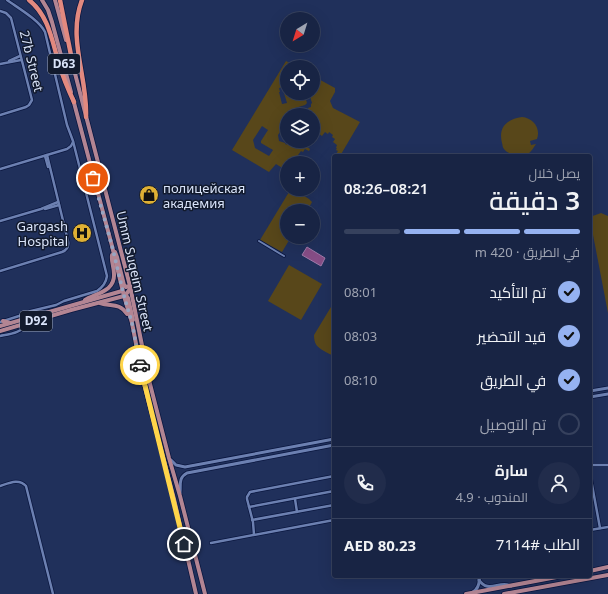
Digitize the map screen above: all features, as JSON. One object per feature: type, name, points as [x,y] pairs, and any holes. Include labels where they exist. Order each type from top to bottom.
[{"type":"highway","points":[[29,0],[39,9],[45,19],[62,75],[74,102]]},
{"type":"highway","points":[[60,0],[72,60]]},
{"type":"highway","points":[[82,0],[78,15],[76,36],[85,97],[86,117]]},
{"type":"main road","name":"Umm Suqeim Street","points":[[42,0],[48,10],[54,27],[112,246],[122,291],[126,297],[143,380],[174,499],[196,594]]},
{"type":"main road","name":"Umm Suqeim Street","points":[[55,0],[72,60],[130,286],[149,380],[205,594]]},
{"type":"main road","points":[[112,246],[117,257],[124,285],[126,287],[130,286],[126,297],[136,330],[140,338]]},
{"type":"main road","points":[[79,303],[104,292],[111,284],[114,276],[112,259],[113,252]]},
{"type":"main road","name":"D92","points":[[0,326],[122,291]]},
{"type":"main road","name":"D92","points":[[0,331],[99,303],[126,297]]},
{"type":"main road","points":[[99,303],[116,305],[122,308],[132,323]]},
{"type":"main road","points":[[1,321],[10,323]]},
{"type":"main road","points":[[592,571],[608,567]]},
{"type":"main road","points":[[592,578],[608,575]]},
{"type":"main road","points":[[466,594],[552,578]]},
{"type":"main road","points":[[504,594],[592,578]]},
{"type":"street","points":[[1,321],[31,311],[56,305],[64,300],[97,291],[106,281],[107,273],[74,142],[67,125],[44,30],[38,23],[7,0]]},
{"type":"street","name":"27b Street","points":[[0,11],[6,13],[11,18],[32,98],[26,107],[0,115]]},
{"type":"street","points":[[5,63],[20,56]]},
{"type":"street","points":[[0,64],[21,60]]},
{"type":"street","points":[[0,169],[67,149],[74,142]]},
{"type":"street","points":[[67,149],[76,152]]},
{"type":"street","points":[[0,271],[62,252],[67,248],[68,243],[46,155]]},
{"type":"street","points":[[0,221],[58,204]]},
{"type":"street","points":[[260,241],[284,256]]},
{"type":"street","points":[[0,336],[21,330],[28,323]]},
{"type":"street","points":[[592,391],[608,388]]},
{"type":"street","points":[[592,397],[608,394]]},
{"type":"street","points":[[169,458],[176,465],[185,467],[332,439]]},
{"type":"street","points":[[180,496],[180,480],[184,474],[187,473],[332,445]]},
{"type":"street","points":[[592,465],[608,465]]},
{"type":"street","points":[[256,534],[247,497],[250,492],[332,476]]},
{"type":"street","points":[[0,486],[15,482],[22,482],[27,488],[53,594]]},
{"type":"street","points":[[592,485],[600,528]]},
{"type":"street","points":[[249,507],[332,491]]},
{"type":"street","points":[[295,499],[297,512]]},
{"type":"street","points":[[252,521],[332,505]]},
{"type":"street","points":[[211,543],[332,520]]},
{"type":"street","points":[[592,530],[608,527]]},
{"type":"street","points":[[479,578],[482,584],[486,586],[505,584],[511,586]]},
{"type":"street","points":[[472,593],[478,588],[479,578]]},
{"type":"shaded area","points":[[280,71],[279,92],[282,104],[287,103],[286,100],[306,100],[307,103],[295,108],[280,108],[280,132],[278,135],[280,148],[310,149],[309,151],[305,149],[303,152],[301,151],[298,155],[300,156],[280,156],[280,167],[276,164],[269,172],[232,150]],"holes":[[[262,126],[268,130],[261,143],[273,150],[269,156],[255,148],[253,140]]]},
{"type":"shaded area","points":[[320,80],[335,88],[335,92],[330,101],[333,108],[360,122],[341,154],[336,154],[338,151],[336,150],[337,145],[333,142],[335,139],[332,137],[333,135],[329,132],[328,134],[325,132],[322,136],[320,134],[320,108],[308,108],[311,107],[311,100],[320,100]]},
{"type":"shaded area","points":[[522,117],[530,119],[537,127],[537,139],[530,141],[531,145],[536,144],[528,154],[512,154],[503,148],[501,132],[508,122]]},
{"type":"shaded area","points":[[287,196],[304,196],[312,202],[311,204],[282,204]]},
{"type":"shaded area","points":[[280,207],[280,244],[287,244],[282,252],[260,240]]},
{"type":"shaded area","points":[[601,213],[608,216],[608,313],[592,229],[592,216]]},
{"type":"shaded area","points":[[307,247],[325,258],[321,266],[302,255]]},
{"type":"shaded area","points":[[289,265],[322,284],[301,320],[268,301]]},
{"type":"shaded area","points":[[332,305],[332,355],[318,347],[315,343],[314,335]]},
{"type":"way so far","points":[[93,178],[132,323],[140,365]]},
{"type":"place","name":"полицейская академия","points":[[149,195]]},
{"type":"place","name":"Gargash Hospital","points":[[82,233]]},
{"type":"route","points":[[140,365],[184,544]]}]
